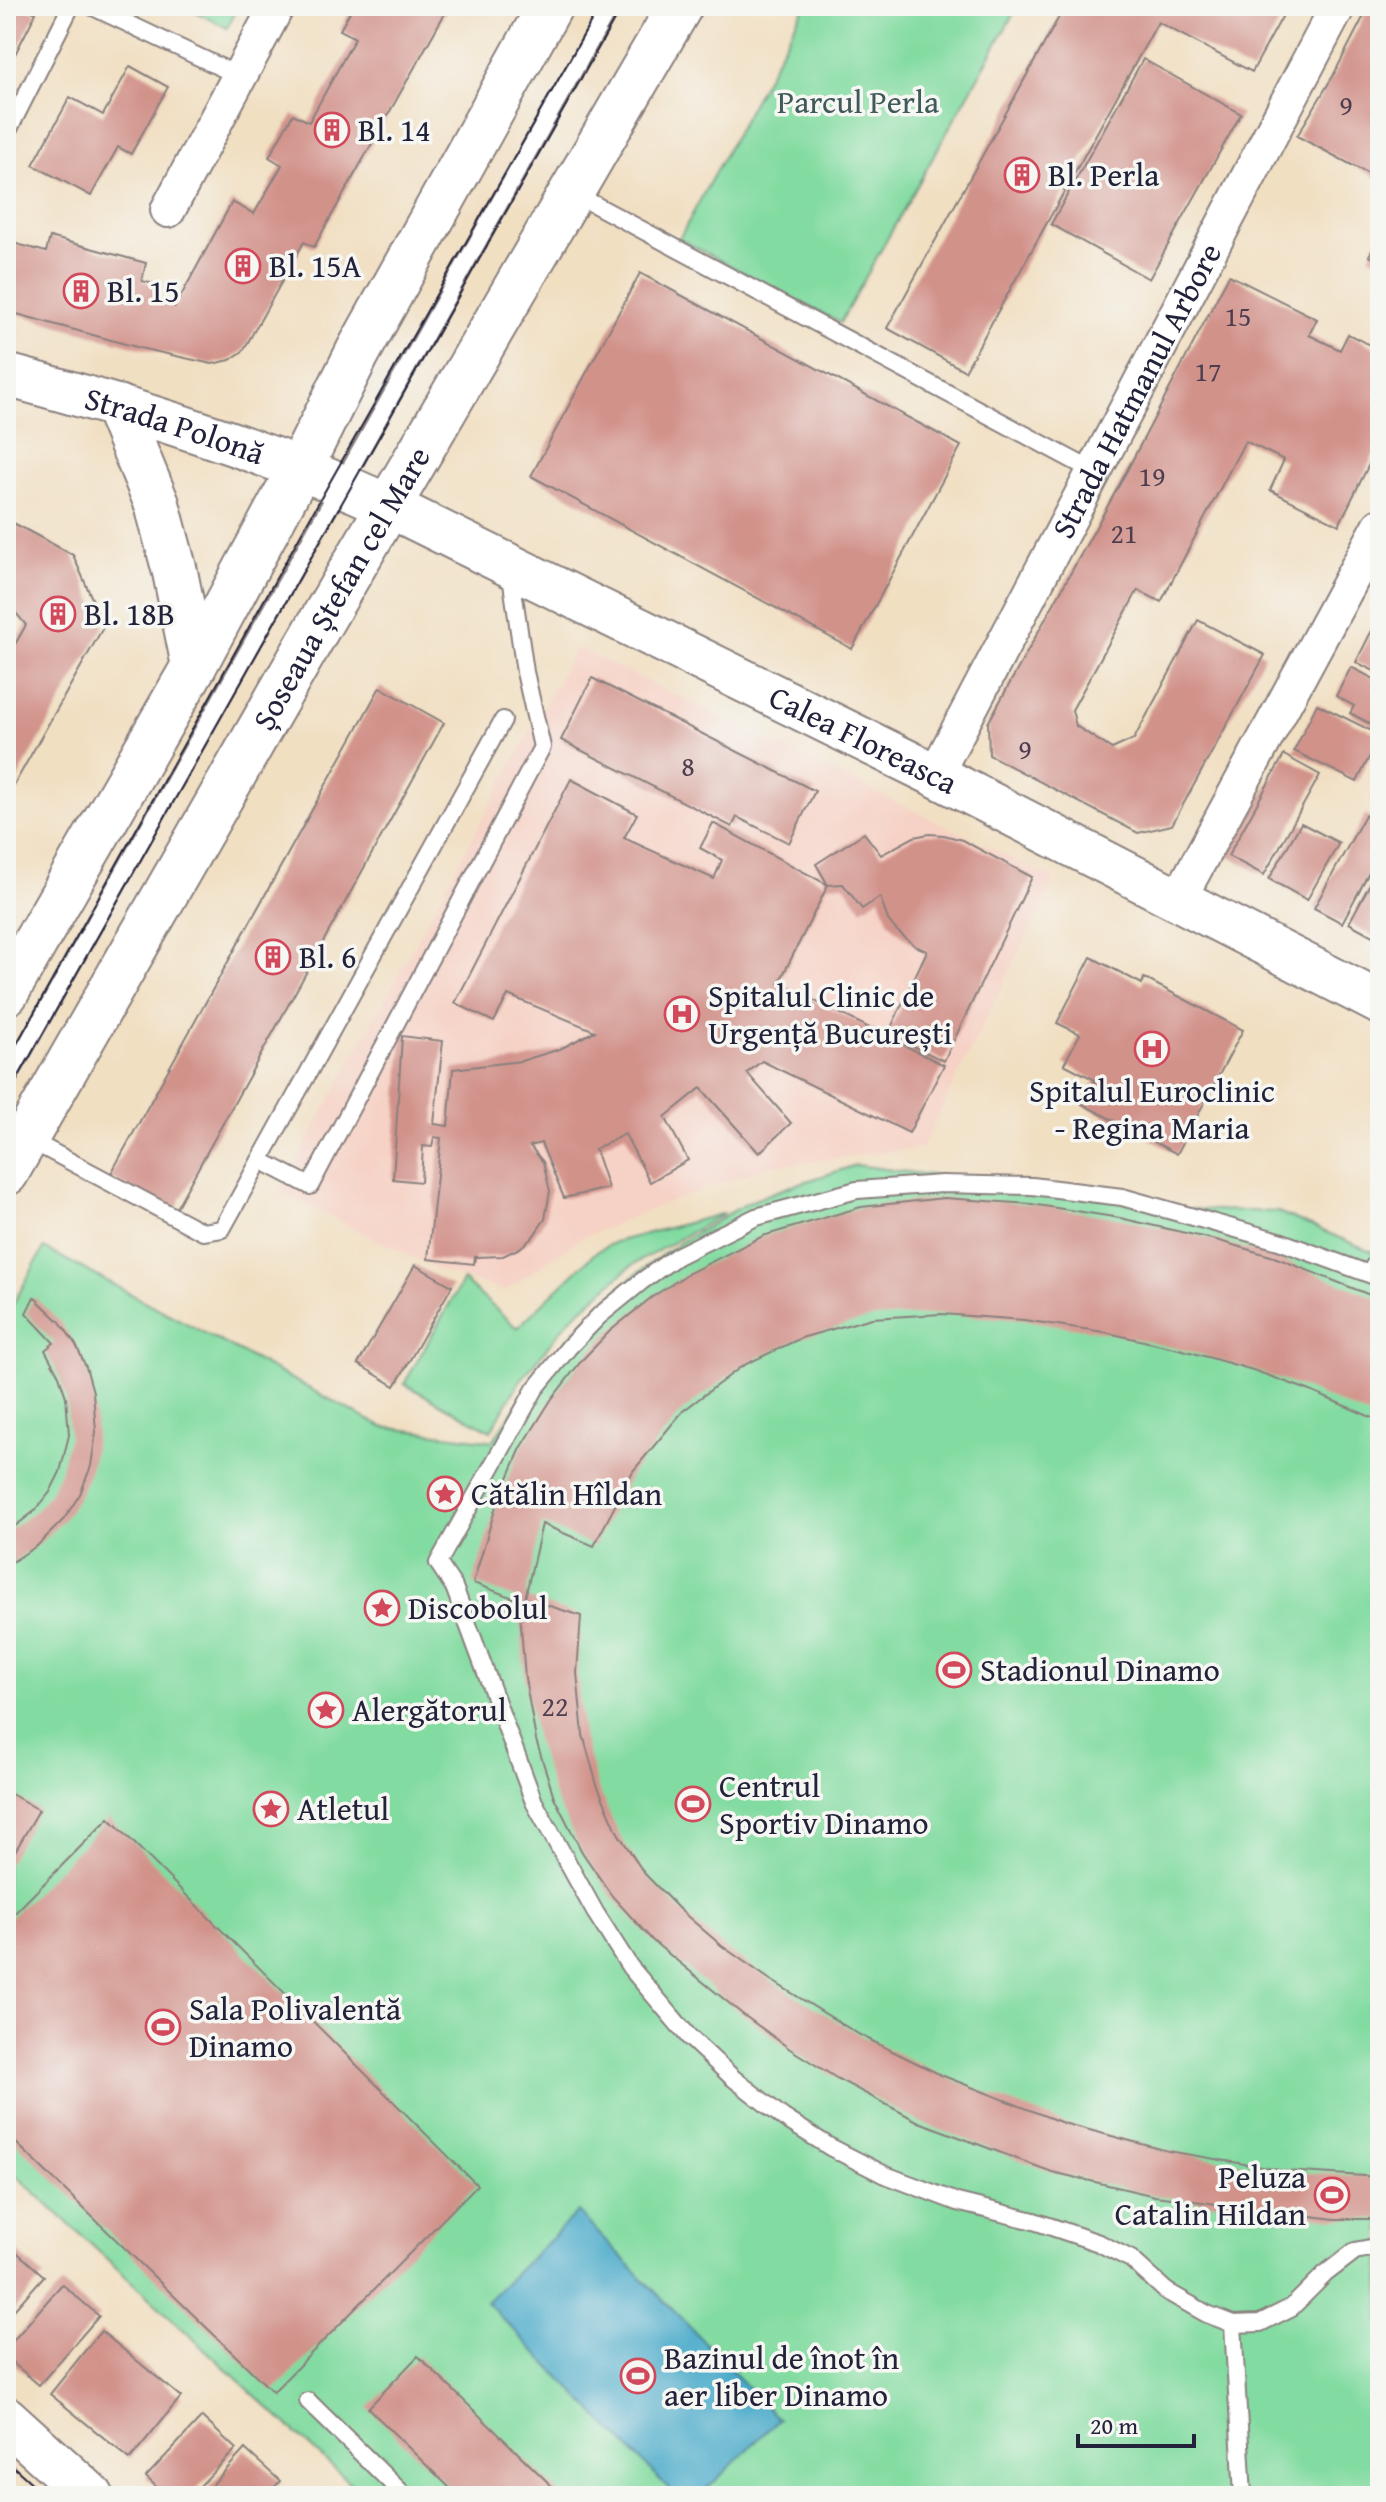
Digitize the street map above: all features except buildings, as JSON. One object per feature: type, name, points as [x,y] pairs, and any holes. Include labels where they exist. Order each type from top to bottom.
[{"type":"main road","points":[[6,993],[194,666],[358,352],[550,6]]},
{"type":"main road","name":"Șoseaua Ștefan cel Mare","points":[[16,1156],[680,6]]},
{"type":"main road","points":[[117,407],[157,504],[175,572],[194,666]]},
{"type":"main road","points":[[6,2419],[91,2496]]},
{"type":"street","points":[[168,210],[277,6]]},
{"type":"street","name":"Strada Hatmanul Arbore","points":[[935,775],[1338,6]]},
{"type":"street","name":"Strada Polonă","points":[[6,375],[201,431],[341,484]]},
{"type":"street","name":"Calea Floreasca","points":[[341,484],[509,563],[935,775],[1380,1003]]},
{"type":"street","points":[[1178,900],[1380,526]]},
{"type":"lane","points":[[6,135],[71,6]]},
{"type":"lane","points":[[91,6],[239,76]]},
{"type":"lane","name":"Șoseaua Ștefan cel Mare","points":[[6,1082],[610,6]]},
{"type":"lane","points":[[571,193],[1095,472]]},
{"type":"lane","points":[[260,1160],[310,1186],[542,747],[525,672],[509,563]]},
{"type":"lane","points":[[16,1156],[203,1232],[222,1229],[503,720]]},
{"type":"lane","points":[[1380,1255],[1375,1276],[1279,1241],[1122,1197],[1032,1186],[942,1184],[857,1190],[756,1217],[677,1256],[599,1316],[569,1347],[535,1389],[438,1563],[454,1587],[534,1802],[595,1912],[630,1967],[689,2037],[733,2078],[774,2110],[830,2147],[883,2174],[957,2202],[1034,2221],[1099,2243],[1131,2259],[1166,2291],[1207,2314],[1233,2324],[1260,2323],[1292,2307],[1325,2274],[1355,2251],[1380,2246]]},
{"type":"lane","points":[[1233,2324],[1243,2496]]},
{"type":"lane","points":[[308,2401],[405,2496]]},
{"type":"shaded area","name":"Spitalul Clinic de Urgență București","points":[[576,647],[1055,879],[922,1148],[769,1166],[666,1203],[579,1239],[505,1291],[439,1270],[280,1192]]},
{"type":"green space","points":[[184,6],[238,6],[227,28]]},
{"type":"green space","name":"Parcul Perla","points":[[805,6],[1018,6],[840,323],[679,239]]},
{"type":"green space","name":"Centrul Sportiv Dinamo","points":[[856,1165],[1180,1209],[1278,1212],[1380,1255],[1380,2496],[364,2496],[6,2166],[6,1317],[44,1248],[382,1427],[493,1441],[561,1346],[586,1318],[643,1269],[747,1203]]},
{"type":"green space","points":[[725,1213],[631,1266],[569,1320],[518,1384],[491,1431],[404,1384],[463,1280],[517,1328],[597,1251],[615,1242]]},
{"type":"water","points":[[578,2212],[779,2419],[700,2496],[676,2496],[486,2302]]},
{"type":"tram line","points":[[6,1063],[600,6]]},
{"type":"tram line","points":[[6,1099],[622,6]]},
{"type":"tram line","points":[[6,2460],[46,2496]]},
{"type":"tram line","points":[[6,2486],[17,2496]]},
{"type":"place","name":"Bl. 14","points":[[332,130]]},
{"type":"place","name":"Bl. Perla","points":[[1022,175]]},
{"type":"place","name":"Bl. 15A","points":[[243,266]]},
{"type":"place","name":"Bl. 15","points":[[81,291]]},
{"type":"place","name":"Bl. 18B","points":[[58,614]]},
{"type":"place","name":"Bl. 6","points":[[273,957]]},
{"type":"place","name":"Spitalul Clinic de Urgență București","points":[[682,1014]]},
{"type":"place","name":"Spitalul Euroclinic - Regina Maria","points":[[1152,1049]]},
{"type":"place","name":"Cătălin Hîldan","points":[[445,1494]]},
{"type":"place","name":"Discobolul","points":[[382,1608]]},
{"type":"place","name":"Stadionul Dinamo","points":[[954,1670]]},
{"type":"place","name":"Alergătorul","points":[[326,1710]]},
{"type":"place","name":"Centrul Sportiv Dinamo","points":[[693,1804]]},
{"type":"place","name":"Atletul","points":[[271,1809]]},
{"type":"place","name":"Sala Polivalentă Dinamo","points":[[163,2027]]},
{"type":"place","name":"Peluza Catalin Hildan","points":[[1332,2195]]},
{"type":"place","name":"Bazinul de înot în aer liber Dinamo","points":[[638,2376]]}]
